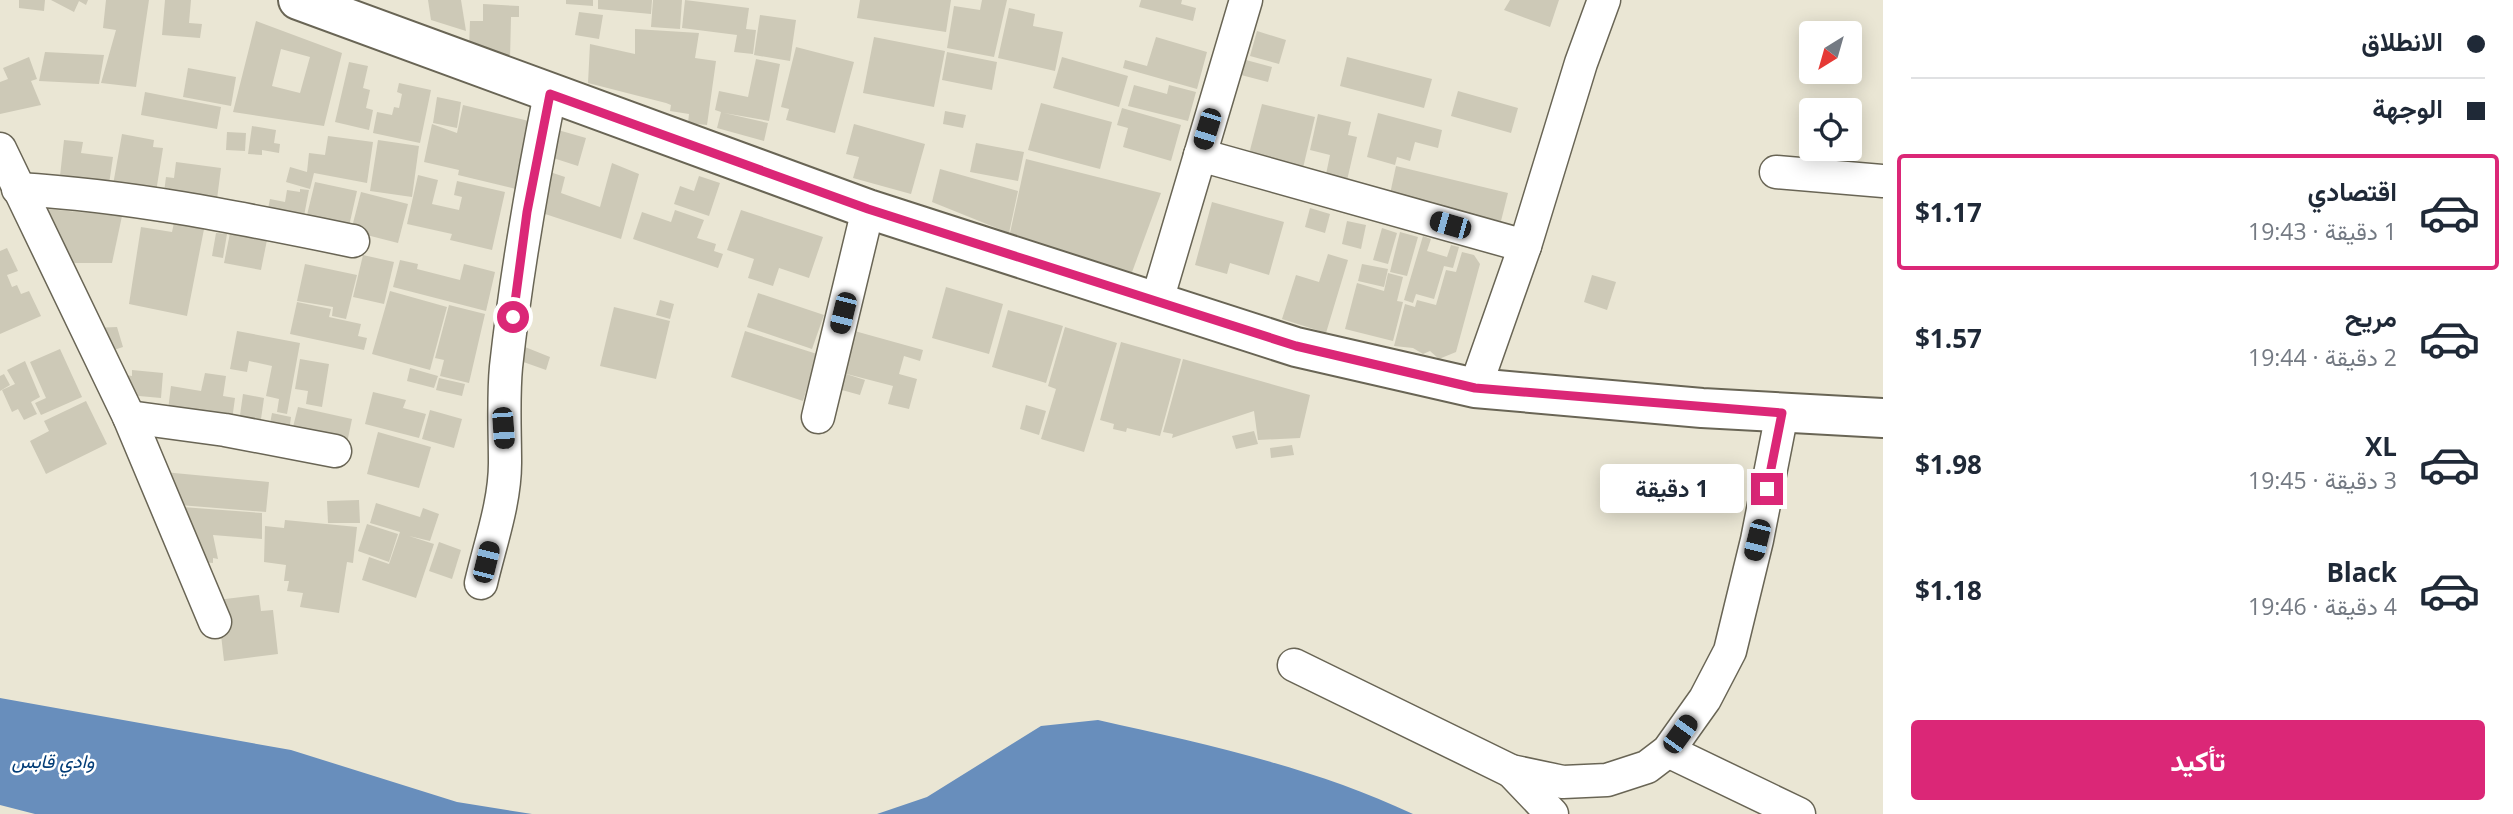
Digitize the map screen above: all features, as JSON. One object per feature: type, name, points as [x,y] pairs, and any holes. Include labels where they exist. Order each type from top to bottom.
[{"type":"street","points":[[298,0],[868,209],[1156,304],[1296,346],[1475,388],[1702,408],[1883,418]]},
{"type":"street","points":[[1156,304],[1245,0]]},
{"type":"street","points":[[1475,388],[1525,246],[1581,63],[1604,0]]},
{"type":"street","points":[[481,583],[501,500],[505,464],[503,428],[506,369],[527,212],[550,94]]},
{"type":"street","points":[[0,149],[129,417],[215,622]]},
{"type":"street","points":[[1200,155],[1525,246]]},
{"type":"street","points":[[1776,172],[1883,181]]},
{"type":"street","points":[[18,189],[90,193],[188,206],[353,242]]},
{"type":"street","points":[[818,417],[868,209]]},
{"type":"street","points":[[1294,665],[1511,771],[1563,782],[1606,780],[1647,767],[1668,751],[1705,699],[1730,651],[1757,540],[1782,413]]},
{"type":"street","points":[[129,417],[225,430],[335,451]]},
{"type":"street","points":[[1668,751],[1799,814]]},
{"type":"street","points":[[1511,771],[1552,814]]},
{"type":"water","name":"وادي قابس","points":[[0,698],[291,750],[457,802],[532,814],[35,814],[0,805]]},
{"type":"water","points":[[1098,720],[1258,758],[1337,783],[1413,814],[877,814],[927,797],[1041,726]]},
{"type":"building","points":[[19,0],[45,0],[44,11],[19,8]]},
{"type":"building","points":[[51,0],[88,0],[86,5],[79,1],[74,12]]},
{"type":"building","points":[[106,0],[149,0],[136,87],[101,83],[116,30],[103,28]]},
{"type":"building","points":[[165,0],[191,0],[189,23],[202,24],[200,38],[162,35]]},
{"type":"building","points":[[428,0],[461,0],[466,31],[431,20]]},
{"type":"building","points":[[566,0],[593,0],[593,6],[566,4]]},
{"type":"building","points":[[598,0],[652,0],[651,14],[598,9]]},
{"type":"building","points":[[653,0],[682,0],[680,29],[651,27]]},
{"type":"building","points":[[685,0],[749,8],[746,29],[756,30],[753,54],[734,52],[737,35],[682,28]]},
{"type":"building","points":[[860,0],[951,0],[946,32],[857,18]]},
{"type":"building","points":[[982,0],[1007,0],[994,57],[947,48],[954,6],[980,10]]},
{"type":"building","points":[[1141,0],[1182,0],[1181,4],[1196,8],[1193,21],[1139,7]]},
{"type":"building","points":[[1510,0],[1559,0],[1550,27],[1504,10]]},
{"type":"building","points":[[483,4],[519,6],[519,17],[511,17],[510,59],[469,48],[470,21],[483,21]]},
{"type":"building","points":[[1009,8],[1035,14],[1033,26],[1063,32],[1055,71],[998,58]]},
{"type":"building","points":[[579,12],[603,15],[599,39],[575,35]]},
{"type":"building","points":[[760,15],[796,20],[790,61],[754,55]]},
{"type":"building","points":[[256,21],[342,53],[324,126],[233,112]],"holes":[[[281,49],[310,57],[300,93],[272,86]]]},
{"type":"building","points":[[635,29],[699,33],[695,58],[716,61],[707,125],[688,123],[689,114],[670,111],[671,105],[666,103],[588,83],[590,44],[635,54]]},
{"type":"building","points":[[1257,31],[1286,40],[1279,64],[1250,56]]},
{"type":"building","points":[[874,37],[945,51],[934,107],[863,93]]},
{"type":"building","points":[[1156,37],[1207,52],[1197,89],[1123,68],[1125,60],[1147,66]]},
{"type":"building","points":[[796,47],[854,62],[835,133],[786,120],[789,109],[781,107]]},
{"type":"building","points":[[45,52],[104,55],[99,84],[39,81]]},
{"type":"building","points":[[947,52],[997,62],[992,90],[942,80]]},
{"type":"building","points":[[29,57],[37,79],[31,81],[41,105],[0,114],[0,82],[8,79],[3,68]]},
{"type":"building","points":[[1062,57],[1128,76],[1119,107],[1053,88]]},
{"type":"building","points":[[1347,57],[1432,79],[1424,108],[1340,86]]},
{"type":"building","points":[[756,59],[780,64],[769,121],[724,113],[768,123],[764,141],[717,128],[721,112],[715,110],[719,91],[748,97]]},
{"type":"building","points":[[1246,60],[1272,67],[1268,82],[1241,75]]},
{"type":"building","points":[[349,62],[368,66],[363,88],[370,90],[366,108],[373,110],[369,130],[335,122]]},
{"type":"building","points":[[188,68],[236,77],[231,106],[183,97]]},
{"type":"building","points":[[399,83],[431,90],[420,143],[373,133],[377,112],[392,115],[394,107],[399,108],[402,94],[397,92]]},
{"type":"building","points":[[1134,85],[1167,94],[1169,85],[1196,92],[1188,121],[1128,106]]},
{"type":"building","points":[[1458,91],[1518,108],[1511,133],[1451,116]]},
{"type":"building","points":[[145,92],[221,107],[217,129],[141,115]]},
{"type":"building","points":[[437,97],[461,102],[457,128],[433,123]]},
{"type":"building","points":[[1041,103],[1112,122],[1100,169],[1028,150]]},
{"type":"building","points":[[1262,104],[1315,117],[1303,168],[1249,154]]},
{"type":"building","points":[[463,105],[529,121],[516,189],[458,175],[459,170],[424,162],[432,124],[457,133]]},
{"type":"building","points":[[1122,108],[1181,125],[1171,161],[1123,147],[1128,128],[1117,125]]},
{"type":"building","points":[[945,111],[966,115],[963,128],[943,124]]},
{"type":"building","points":[[1378,113],[1442,130],[1438,148],[1415,142],[1410,161],[1397,157],[1395,165],[1367,157]]},
{"type":"building","points":[[1318,114],[1351,122],[1348,135],[1357,137],[1345,189],[1324,184],[1330,155],[1310,150]]},
{"type":"building","points":[[854,124],[925,144],[911,194],[853,178],[859,157],[846,154]]},
{"type":"building","points":[[252,126],[276,130],[274,143],[280,144],[279,153],[262,150],[262,155],[248,154]]},
{"type":"building","points":[[558,130],[586,138],[578,166],[550,157]]},
{"type":"building","points":[[227,132],[246,133],[245,151],[226,150]]},
{"type":"building","points":[[122,134],[154,140],[153,147],[163,148],[156,192],[113,185]]},
{"type":"building","points":[[328,136],[373,142],[367,183],[314,173],[310,189],[286,182],[290,167],[307,172],[309,153],[325,155]]},
{"type":"building","points":[[64,140],[83,142],[81,153],[113,157],[109,184],[60,176]]},
{"type":"building","points":[[378,140],[419,146],[412,197],[370,191]]},
{"type":"building","points":[[976,143],[1024,152],[1018,181],[970,172]]},
{"type":"building","points":[[1026,159],[1161,193],[1131,275],[1010,233]]},
{"type":"building","points":[[176,162],[221,168],[216,207],[163,200],[166,177],[174,178]]},
{"type":"building","points":[[612,163],[639,174],[621,239],[536,211],[544,170],[565,177],[561,193],[600,207]]},
{"type":"building","points":[[1396,166],[1508,193],[1501,221],[1390,194]]},
{"type":"building","points":[[940,169],[1018,191],[1009,233],[932,202]]},
{"type":"building","points":[[418,175],[438,180],[432,204],[459,210],[462,197],[454,195],[457,181],[505,192],[492,250],[450,240],[452,234],[407,224]]},
{"type":"building","points":[[699,176],[720,183],[709,216],[674,204],[680,186],[694,191]]},
{"type":"building","points":[[315,182],[357,191],[347,235],[319,229],[322,218],[307,215]]},
{"type":"building","points":[[300,189],[309,190],[303,221],[267,214],[270,199],[285,202],[287,190],[300,192]]},
{"type":"building","points":[[361,192],[408,204],[398,243],[351,231]]},
{"type":"building","points":[[1212,202],[1284,222],[1269,275],[1230,263],[1227,274],[1195,265]]},
{"type":"building","points":[[25,207],[122,216],[112,263],[42,263]]},
{"type":"building","points":[[1310,208],[1330,214],[1325,233],[1305,227]]},
{"type":"building","points":[[675,210],[704,220],[697,238],[716,244],[714,251],[723,254],[718,268],[633,239],[642,212],[671,222]]},
{"type":"building","points":[[741,210],[823,237],[809,278],[779,268],[773,286],[748,278],[754,259],[727,250]]},
{"type":"building","points":[[175,218],[205,224],[187,316],[129,304],[141,227],[172,232]]},
{"type":"building","points":[[1347,221],[1366,225],[1361,249],[1342,244]]},
{"type":"building","points":[[1382,228],[1397,233],[1388,264],[1373,260]]},
{"type":"building","points":[[1400,232],[1418,237],[1407,276],[1390,272]]},
{"type":"building","points":[[216,233],[227,234],[223,258],[212,256]]},
{"type":"building","points":[[230,233],[267,240],[261,270],[224,263]]},
{"type":"building","points":[[1423,236],[1431,239],[1427,251],[1447,257],[1451,245],[1459,247],[1453,268],[1444,266],[1434,299],[1416,294],[1413,303],[1404,300]]},
{"type":"building","points":[[7,248],[18,271],[7,275],[12,287],[17,285],[21,294],[29,291],[41,316],[0,334],[0,251]]},
{"type":"building","points":[[1462,252],[1474,255],[1480,264],[1456,352],[1439,359],[1430,351],[1423,354],[1413,348],[1394,346],[1405,304],[1415,307],[1417,300],[1436,305],[1446,270],[1456,272]]},
{"type":"building","points":[[1328,254],[1348,260],[1326,333],[1282,319],[1296,275],[1319,282]]},
{"type":"building","points":[[363,255],[394,262],[384,304],[353,297]]},
{"type":"building","points":[[400,260],[418,264],[417,269],[460,280],[464,264],[495,272],[486,311],[393,287]]},
{"type":"building","points":[[305,264],[357,275],[346,319],[332,316],[333,307],[297,301]]},
{"type":"building","points":[[1362,264],[1388,269],[1384,287],[1358,281]]},
{"type":"building","points":[[1388,273],[1403,277],[1397,301],[1403,302],[1393,341],[1345,329],[1357,283],[1384,291]]},
{"type":"building","points":[[1592,275],[1616,282],[1607,310],[1584,302]]},
{"type":"building","points":[[946,287],[1003,304],[989,354],[932,338]]},
{"type":"building","points":[[390,291],[447,307],[430,370],[372,354]]},
{"type":"building","points":[[758,293],[824,315],[812,349],[747,327]]},
{"type":"building","points":[[660,300],[674,304],[670,319],[656,315]]},
{"type":"building","points":[[297,302],[331,309],[329,317],[361,324],[358,336],[367,338],[364,350],[290,334]]},
{"type":"building","points":[[449,305],[485,314],[469,383],[440,376],[444,360],[435,358]]},
{"type":"building","points":[[614,307],[670,321],[656,379],[600,366]]},
{"type":"building","points":[[1008,310],[1063,326],[1046,383],[992,367]]},
{"type":"building","points":[[117,327],[123,347],[105,353],[94,328]]},
{"type":"building","points":[[1065,327],[1117,343],[1084,452],[1041,439],[1056,389],[1048,386]]},
{"type":"building","points":[[851,330],[923,350],[920,361],[904,356],[899,374],[917,379],[909,409],[888,404],[893,386],[843,373],[865,380],[860,395],[831,387]]},
{"type":"building","points":[[237,331],[300,343],[287,414],[277,412],[279,399],[266,396],[272,366],[249,361],[247,372],[230,369]]},
{"type":"building","points":[[745,331],[817,354],[803,401],[731,377]]},
{"type":"building","points":[[1121,342],[1181,359],[1160,436],[1127,428],[1126,432],[1113,429],[1114,424],[1100,420]]},
{"type":"building","points":[[520,345],[550,357],[546,370],[515,359]]},
{"type":"building","points":[[60,349],[82,397],[41,415],[35,403],[46,398],[30,362]]},
{"type":"building","points":[[300,359],[329,364],[322,407],[306,404],[308,391],[295,389]]},
{"type":"building","points":[[1183,359],[1310,395],[1300,438],[1258,440],[1254,411],[1172,438],[1173,434],[1163,432]]},
{"type":"building","points":[[25,361],[40,397],[31,402],[37,414],[24,420],[18,409],[12,412],[2,390],[15,384],[7,370]]},
{"type":"building","points":[[410,368],[438,376],[434,388],[407,381]]},
{"type":"building","points":[[132,370],[163,373],[161,398],[117,394],[119,374],[132,376]]},
{"type":"building","points":[[205,373],[226,376],[223,396],[235,398],[232,420],[168,410],[171,386],[201,391]]},
{"type":"building","points":[[4,374],[10,385],[0,391],[0,376]]},
{"type":"building","points":[[439,378],[465,384],[462,396],[436,390]]},
{"type":"building","points":[[373,392],[406,400],[403,408],[426,414],[419,438],[365,424]]},
{"type":"building","points":[[243,394],[264,398],[260,426],[239,422]]},
{"type":"building","points":[[86,401],[107,444],[46,474],[30,441],[49,431],[44,421]]},
{"type":"building","points":[[1026,405],[1046,411],[1039,435],[1020,429]]},
{"type":"building","points":[[298,407],[352,419],[347,443],[292,431]]},
{"type":"building","points":[[430,410],[462,419],[454,448],[422,439]]},
{"type":"building","points":[[272,413],[291,417],[289,432],[269,429]]},
{"type":"building","points":[[1254,431],[1258,444],[1236,449],[1232,436]]},
{"type":"building","points":[[378,432],[431,447],[419,488],[367,474]]},
{"type":"building","points":[[1292,445],[1294,455],[1271,458],[1270,448]]},
{"type":"building","points":[[153,471],[269,482],[266,512],[167,504]]},
{"type":"building","points":[[359,500],[360,523],[328,523],[327,501]]},
{"type":"building","points":[[376,503],[420,517],[423,508],[439,514],[430,541],[409,536],[434,544],[416,598],[362,580],[369,557],[389,564],[400,532],[370,523]]},
{"type":"building","points":[[169,506],[262,513],[262,539],[213,535],[218,559],[213,558],[213,563],[191,561]]},
{"type":"building","points":[[285,520],[357,527],[353,563],[347,562],[339,613],[300,607],[303,593],[287,591],[289,581],[284,581],[286,565],[264,562],[265,526],[284,528]]},
{"type":"building","points":[[367,524],[398,534],[389,562],[358,551]]},
{"type":"building","points":[[439,542],[461,550],[452,579],[429,571]]},
{"type":"building","points":[[259,595],[261,611],[273,610],[278,654],[224,661],[217,600]]},
{"type":"route","points":[[513,317],[527,212],[550,94],[868,209],[1156,304],[1296,346],[1475,388],[1782,413],[1767,489]]}]
